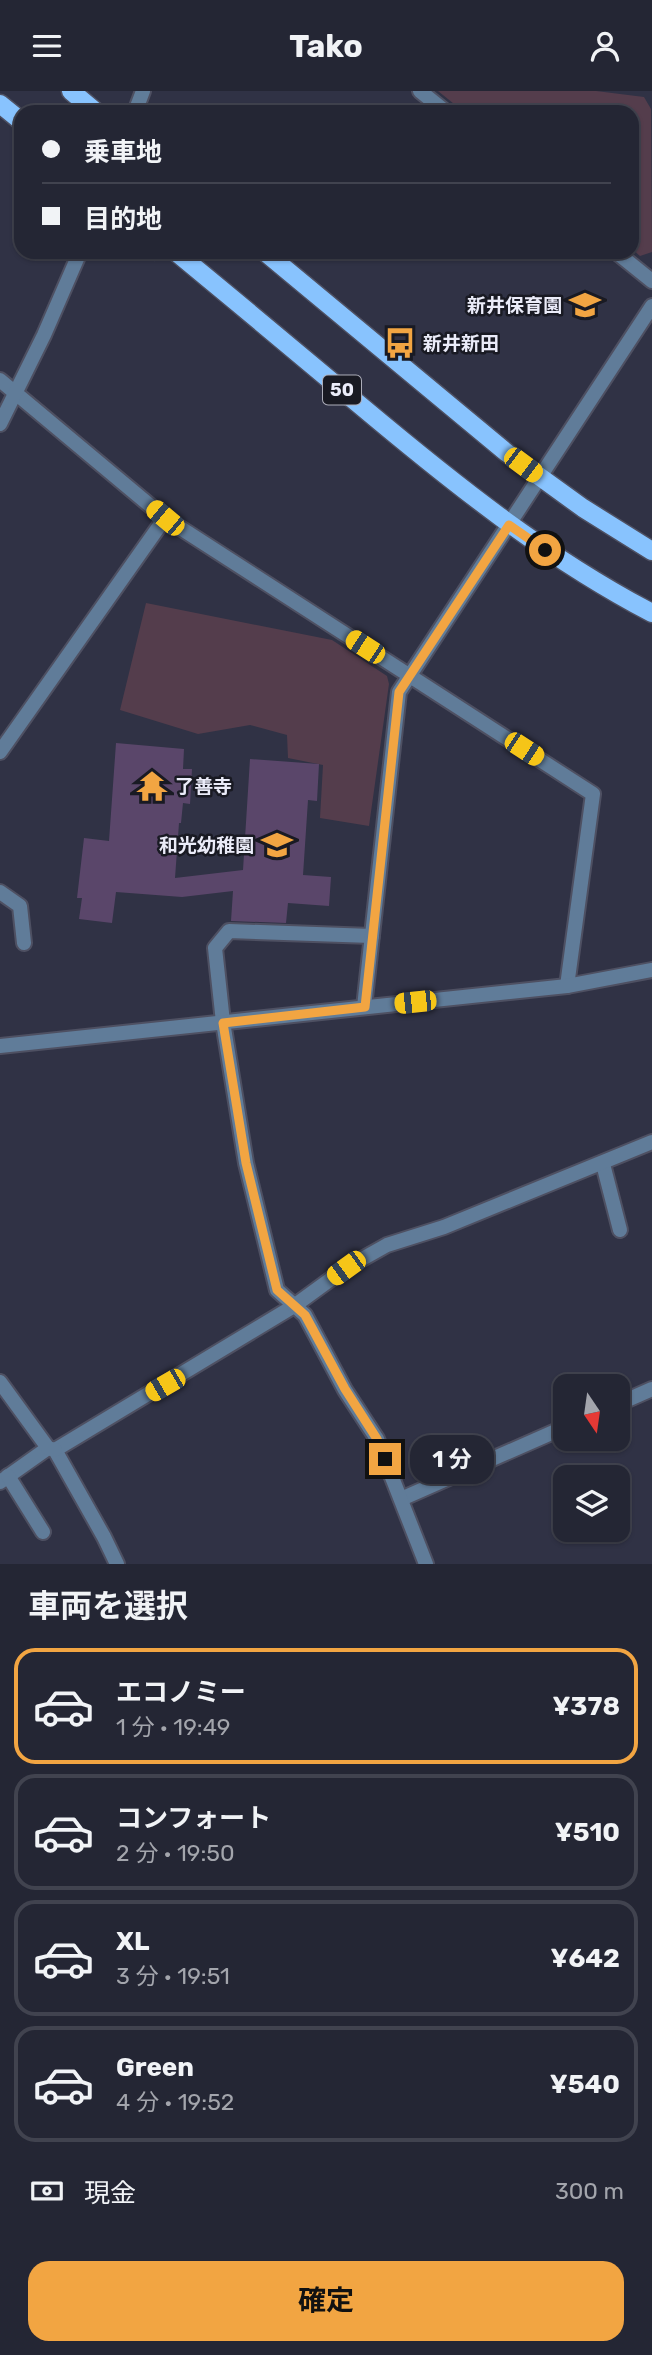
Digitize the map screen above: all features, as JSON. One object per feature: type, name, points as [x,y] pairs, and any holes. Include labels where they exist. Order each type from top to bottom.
[{"type":"main road","points":[[71,91],[88,105]]},
{"type":"main road","points":[[0,104],[14,115]]},
{"type":"main road","name":"50","points":[[184,259],[459,488],[509,525],[619,596],[652,613]]},
{"type":"main road","points":[[274,259],[541,479],[583,509],[652,551]]},
{"type":"street","points":[[420,91],[437,105]]},
{"type":"street","points":[[0,424],[77,259]]},
{"type":"street","points":[[625,259],[652,281]]},
{"type":"street","points":[[365,1007],[399,692],[652,306]]},
{"type":"street","points":[[0,380],[165,518],[593,793],[567,986]]},
{"type":"street","points":[[0,753],[165,518]]},
{"type":"street","points":[[0,892],[20,906],[24,943]]},
{"type":"street","points":[[372,936],[229,931],[215,948],[223,1023],[246,1163],[277,1290],[305,1315],[345,1389],[377,1439],[426,1564]]},
{"type":"street","points":[[0,1047],[567,986],[652,970]]},
{"type":"street","points":[[43,1532],[4,1479],[51,1449],[209,1359],[295,1306],[346,1268],[387,1245],[444,1227],[652,1143]]},
{"type":"street","points":[[603,1164],[620,1230]]},
{"type":"street","points":[[0,1382],[51,1449],[104,1537],[117,1564]]},
{"type":"street","points":[[630,1399],[652,1389]]},
{"type":"street","points":[[401,1499],[553,1432]]},
{"type":"shaded area","points":[[438,91],[596,91],[644,97],[651,109],[652,252],[639,255],[639,105],[455,105]]},
{"type":"shaded area","points":[[146,603],[332,640],[387,676],[389,684],[369,826],[320,818],[323,765],[288,758],[287,735],[250,725],[198,734],[120,710]]},
{"type":"building","points":[[116,743],[184,749],[183,769],[192,769],[190,804],[183,803],[175,878],[243,870],[250,759],[319,764],[317,801],[308,800],[303,875],[331,877],[329,906],[288,903],[286,923],[231,921],[233,891],[182,897],[116,892],[112,923],[79,919],[82,898],[77,898],[84,838],[109,841]]},
{"type":"place","name":"新井保育園","points":[[585,305]]},
{"type":"place","name":"新井新田","points":[[400,343]]},
{"type":"place","name":"了善寺","points":[[152,786]]},
{"type":"place","name":"和光幼稚園","points":[[277,845]]},
{"type":"route","points":[[385,1459],[377,1439],[345,1389],[305,1315],[277,1290],[246,1163],[223,1023],[365,1007],[399,692],[509,525],[545,550]]}]
